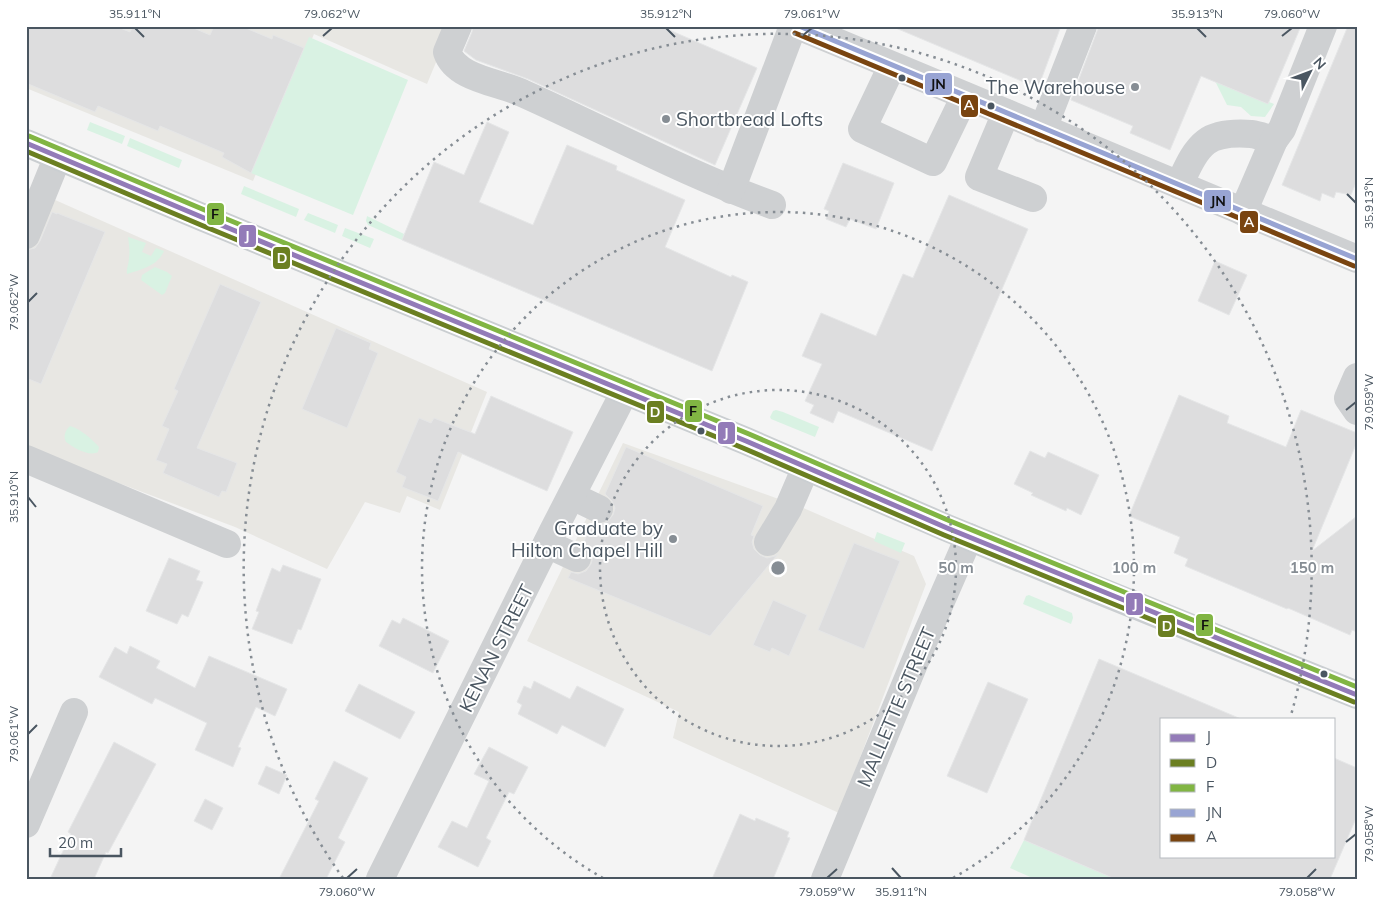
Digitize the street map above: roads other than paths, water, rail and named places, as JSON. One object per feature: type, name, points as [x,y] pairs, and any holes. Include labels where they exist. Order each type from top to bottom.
[{"type":"main road","points":[[26,143],[625,391],[1095,590],[1357,695]]},
{"type":"street","points":[[458,26],[447,52],[458,67],[476,77],[519,91],[731,190],[772,205]]},
{"type":"street","points":[[731,190],[793,26]]},
{"type":"street","points":[[798,26],[1357,259]]},
{"type":"street","points":[[1043,128],[1083,26]]},
{"type":"street","points":[[1243,212],[1274,140],[1282,130],[1323,26]]},
{"type":"street","points":[[892,66],[862,129],[933,162],[965,96]]},
{"type":"street","points":[[1006,113],[979,177],[1034,198]]},
{"type":"street","points":[[1179,185],[1192,160],[1206,141],[1225,134],[1252,134],[1274,140]]},
{"type":"street","points":[[26,234],[58,156]]},
{"type":"street","points":[[1357,377],[1348,398],[1357,411]]},
{"type":"street","name":"KENAN STREET","points":[[380,879],[625,391]]},
{"type":"street","points":[[26,459],[227,544]]},
{"type":"street","points":[[768,542],[788,509],[806,467]]},
{"type":"street","points":[[572,496],[598,509]]},
{"type":"street","name":"MALLETTE STREET","points":[[825,879],[921,647],[969,537]]},
{"type":"street","points":[[550,538],[580,552]]},
{"type":"street","points":[[26,824],[74,712]]},
{"type":"place","name":"The Warehouse","points":[[1135,87]]},
{"type":"place","name":"Shortbread Lofts","points":[[666,119]]},
{"type":"place","name":"Graduate by Hilton Chapel Hill","points":[[673,539]]}]
